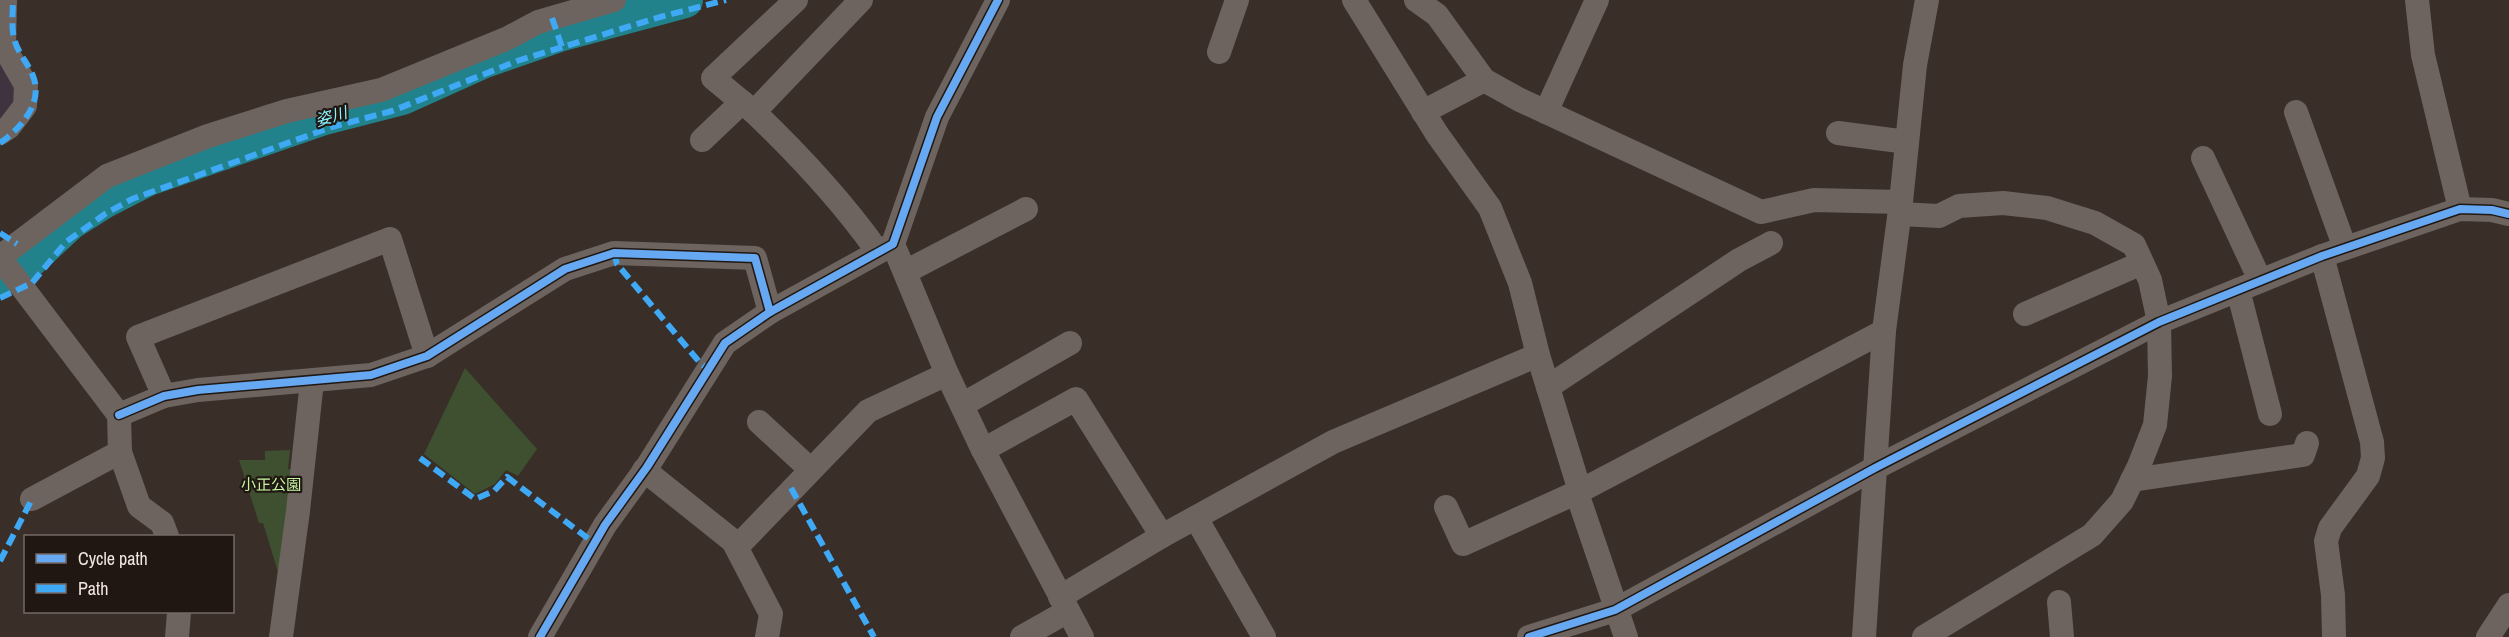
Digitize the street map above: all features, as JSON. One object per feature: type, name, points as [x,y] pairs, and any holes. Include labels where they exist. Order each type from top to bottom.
[{"type":"street","points":[[0,133],[9,127],[25,106],[26,85],[3,47],[5,0]]},
{"type":"street","points":[[166,535],[162,523],[139,506],[120,452],[118,414],[0,258],[107,176],[208,136],[287,111],[381,90],[508,38],[538,22],[614,0]]},
{"type":"street","points":[[796,0],[713,78],[798,154],[863,230],[885,248],[905,272],[947,374],[983,450],[1082,637]]},
{"type":"street","points":[[702,140],[748,107],[861,0]]},
{"type":"street","points":[[540,637],[605,525],[644,470],[726,343],[770,312],[885,248],[937,117],[998,0]]},
{"type":"street","points":[[1220,52],[1237,0]]},
{"type":"street","points":[[1354,0],[1423,112],[1490,208],[1520,283],[1538,355],[1580,491],[1579,499],[1626,637]]},
{"type":"street","points":[[1416,0],[1437,15],[1484,80],[1546,112],[1761,213],[1814,200],[1900,208],[1939,216],[1959,206],[2003,203],[2047,208],[2095,223],[2134,245],[2150,280],[2159,322],[2160,376],[2155,425],[2122,501],[2091,535],[1924,637]]},
{"type":"street","points":[[1546,112],[1597,0]]},
{"type":"street","points":[[1864,637],[1884,331],[1915,65],[1927,0]]},
{"type":"street","points":[[2417,0],[2423,55],[2460,210]]},
{"type":"street","points":[[1423,112],[1484,80]]},
{"type":"street","points":[[2296,112],[2345,248]]},
{"type":"street","points":[[1838,133],[1907,142]]},
{"type":"street","points":[[2203,158],[2260,280]]},
{"type":"street","points":[[905,272],[1026,210]]},
{"type":"street","points":[[1529,637],[1615,610],[1875,468],[2159,322],[2322,256],[2460,210],[2492,210],[2509,214]]},
{"type":"street","points":[[164,396],[138,337],[390,239],[427,356]]},
{"type":"street","points":[[1548,387],[1739,260],[1771,243]]},
{"type":"street","points":[[118,414],[164,396],[198,390],[371,375],[427,356],[565,269],[614,253],[755,258],[770,312]]},
{"type":"street","points":[[2322,256],[2372,442],[2373,458],[2368,476],[2330,528],[2326,541],[2333,595],[2334,637]]},
{"type":"street","points":[[2025,314],[2142,263]]},
{"type":"street","points":[[2238,290],[2270,414]]},
{"type":"street","points":[[1446,507],[1463,544],[1580,491],[1884,331]]},
{"type":"street","points":[[962,405],[1070,343]]},
{"type":"street","points":[[1022,637],[1064,604],[1162,536],[1333,442],[1538,355]]},
{"type":"street","points":[[737,547],[868,411],[947,374]]},
{"type":"street","points":[[281,637],[312,381]]},
{"type":"street","points":[[983,450],[1076,399],[1162,536]]},
{"type":"street","points":[[759,422],[810,470]]},
{"type":"street","points":[[2132,480],[2303,455],[2307,444]]},
{"type":"street","points":[[32,499],[120,452]]},
{"type":"street","points":[[644,470],[733,541],[771,614],[767,637]]},
{"type":"street","points":[[1196,518],[1264,637]]},
{"type":"street","points":[[2059,602],[2062,637]]},
{"type":"street","points":[[2488,637],[2509,605]]},
{"type":"street","points":[[177,637],[179,613]]},
{"type":"shaded area","points":[[0,61],[15,81],[15,106],[0,124]]},
{"type":"green space","points":[[465,368],[537,449],[518,476],[506,470],[495,484],[475,494],[424,454]]},
{"type":"green space","name":"小正公園","points":[[290,450],[288,469],[295,470],[278,572],[263,523],[259,523],[239,460],[265,460],[265,451]]},
{"type":"waterway","name":"姿川","points":[[0,279],[22,267],[70,222],[103,201],[148,178],[324,117],[402,97],[482,61],[562,33],[685,0]]},
{"type":"marked path","points":[[0,143],[22,123],[28,114],[33,105],[36,86],[14,38],[13,0]]},
{"type":"marked path","points":[[0,298],[32,283],[66,242],[105,214],[132,199],[332,127],[392,111],[517,61],[660,17],[726,0]]},
{"type":"marked path","points":[[552,18],[562,47]]},
{"type":"marked path","points":[[0,233],[17,244]]},
{"type":"marked path","points":[[614,253],[617,264],[701,364],[708,369]]},
{"type":"marked path","points":[[420,458],[475,499],[494,491],[507,477],[594,543]]},
{"type":"marked path","points":[[791,488],[874,637]]},
{"type":"marked path","points":[[0,561],[32,499]]},
{"type":"cycle path","points":[[540,637],[605,525],[647,467],[725,343],[770,312],[893,244],[937,117],[998,0]]},
{"type":"cycle path","points":[[1529,637],[1615,610],[1875,468],[2159,322],[2322,256],[2460,209],[2492,210],[2509,214]]},
{"type":"cycle path","points":[[119,415],[164,396],[198,390],[371,375],[427,356],[565,269],[614,253],[755,258],[770,312]]}]
